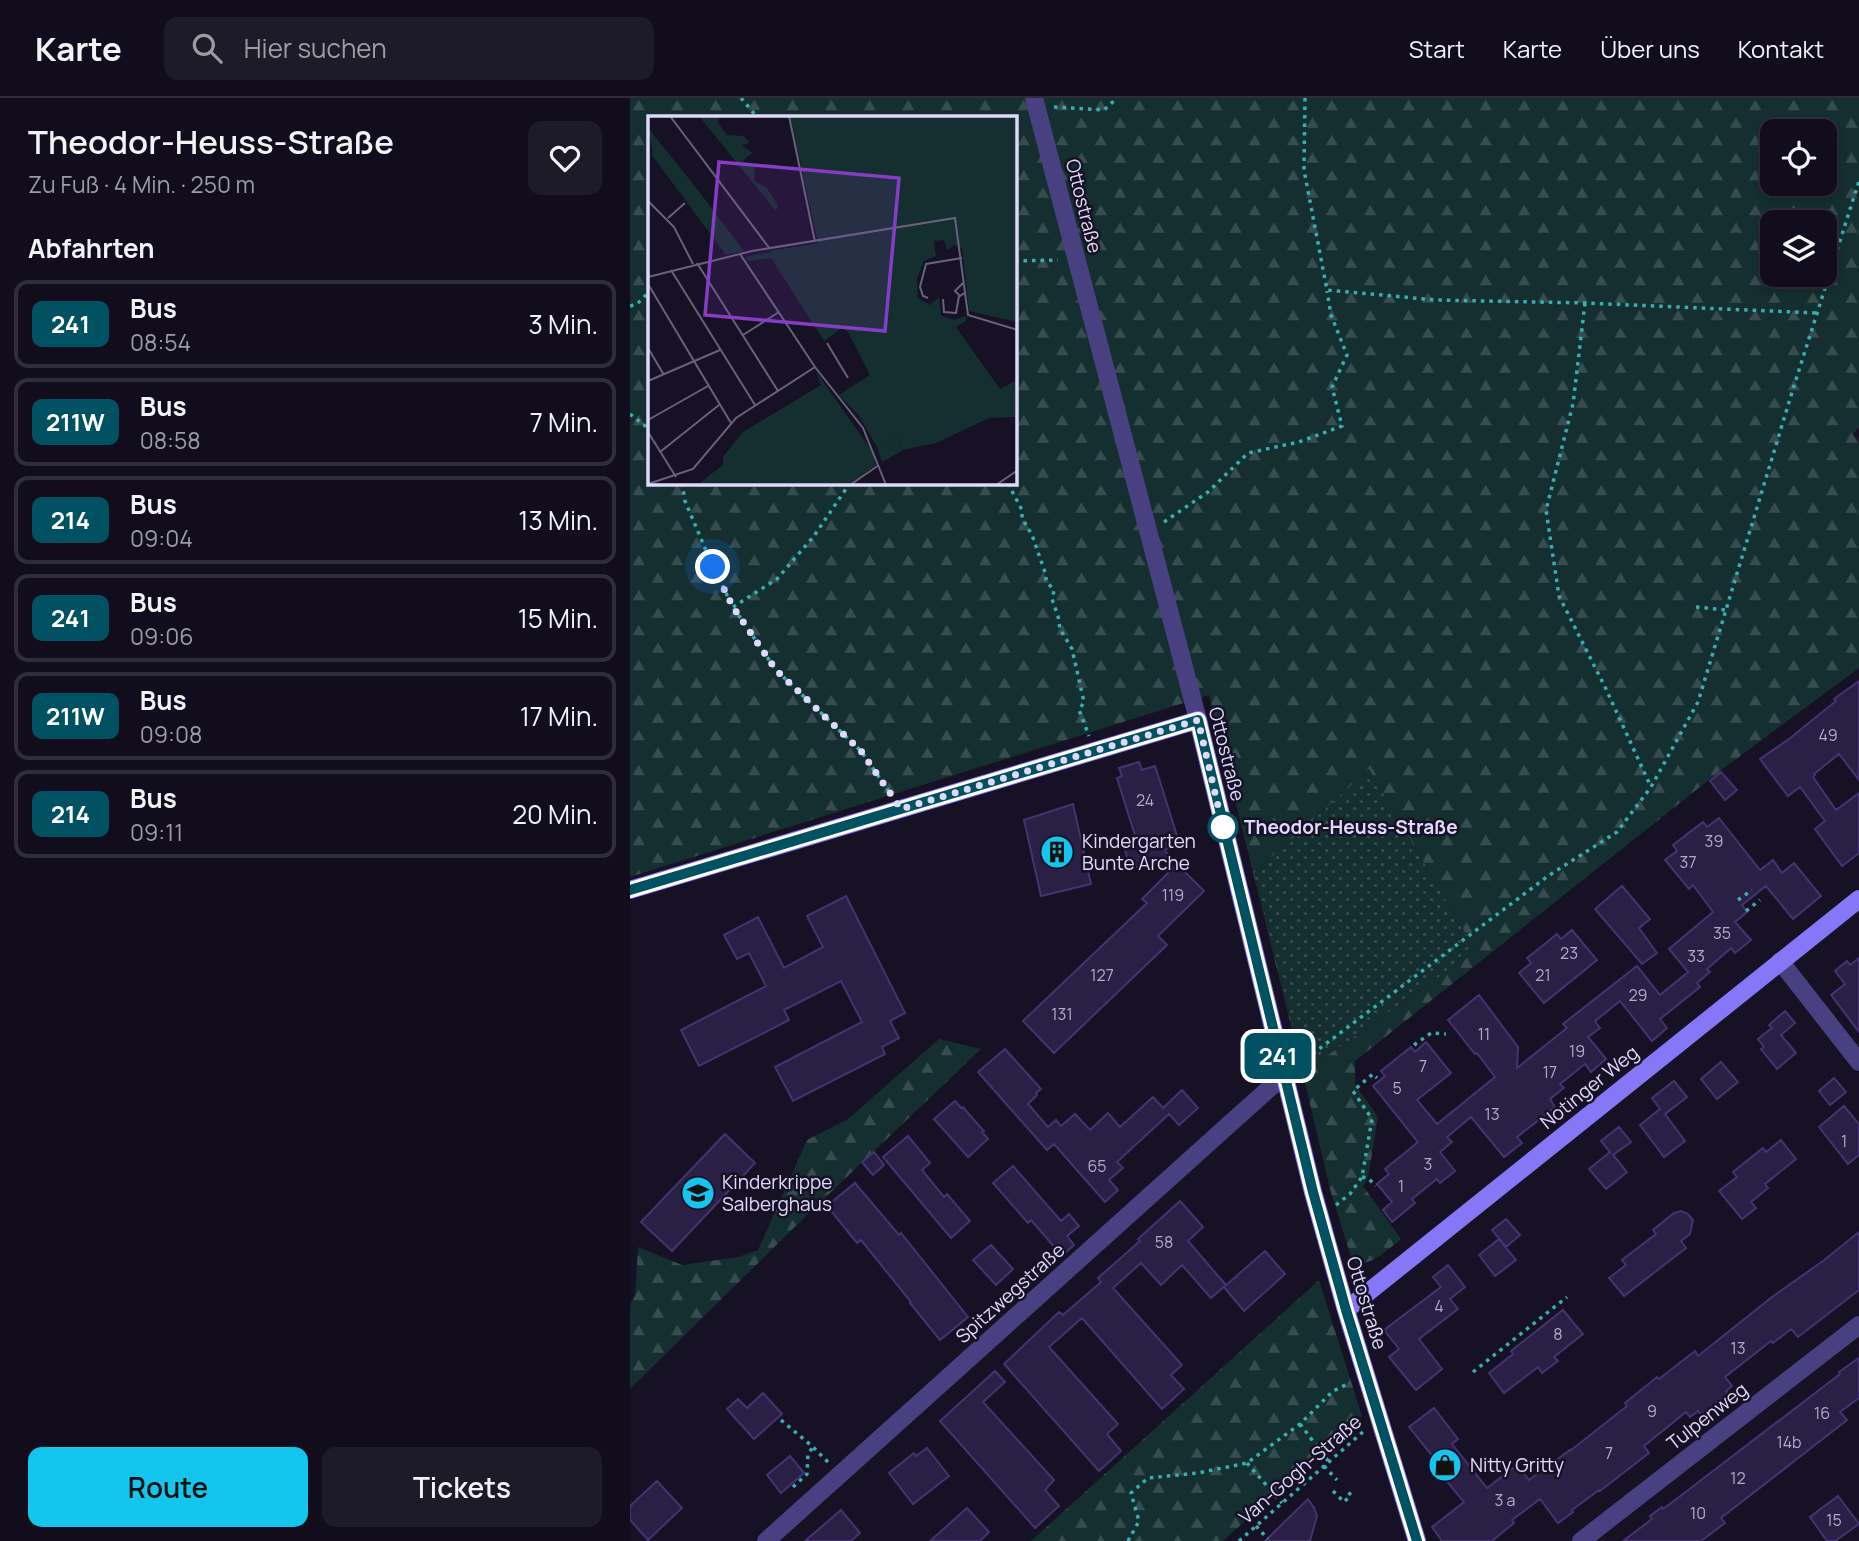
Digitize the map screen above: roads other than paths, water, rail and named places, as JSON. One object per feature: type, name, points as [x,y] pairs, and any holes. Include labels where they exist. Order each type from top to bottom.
[{"type":"street","name":"Ottostraße","points":[[1035,102],[1198,720],[1318,1213],[1417,1541]]},
{"type":"street","points":[[630,890],[1198,720]]},
{"type":"street","name":"Notinger Weg","points":[[1346,1310],[1859,899]]},
{"type":"street","points":[[1780,961],[1859,1062]]},
{"type":"street","name":"Spitzwegstraße","points":[[766,1541],[1283,1076]]},
{"type":"street","name":"Tulpenweg","points":[[1581,1541],[1859,1325]]},
{"type":"place","name":"Theodor-Heuss-Straße","points":[[1223,827]]},
{"type":"place","name":"Kindergarten Bunte Arche","points":[[1057,852]]},
{"type":"place","name":"Kinderkrippe Salberghaus","points":[[698,1193]]},
{"type":"place","name":"Nitty Gritty","points":[[1445,1465]]}]
